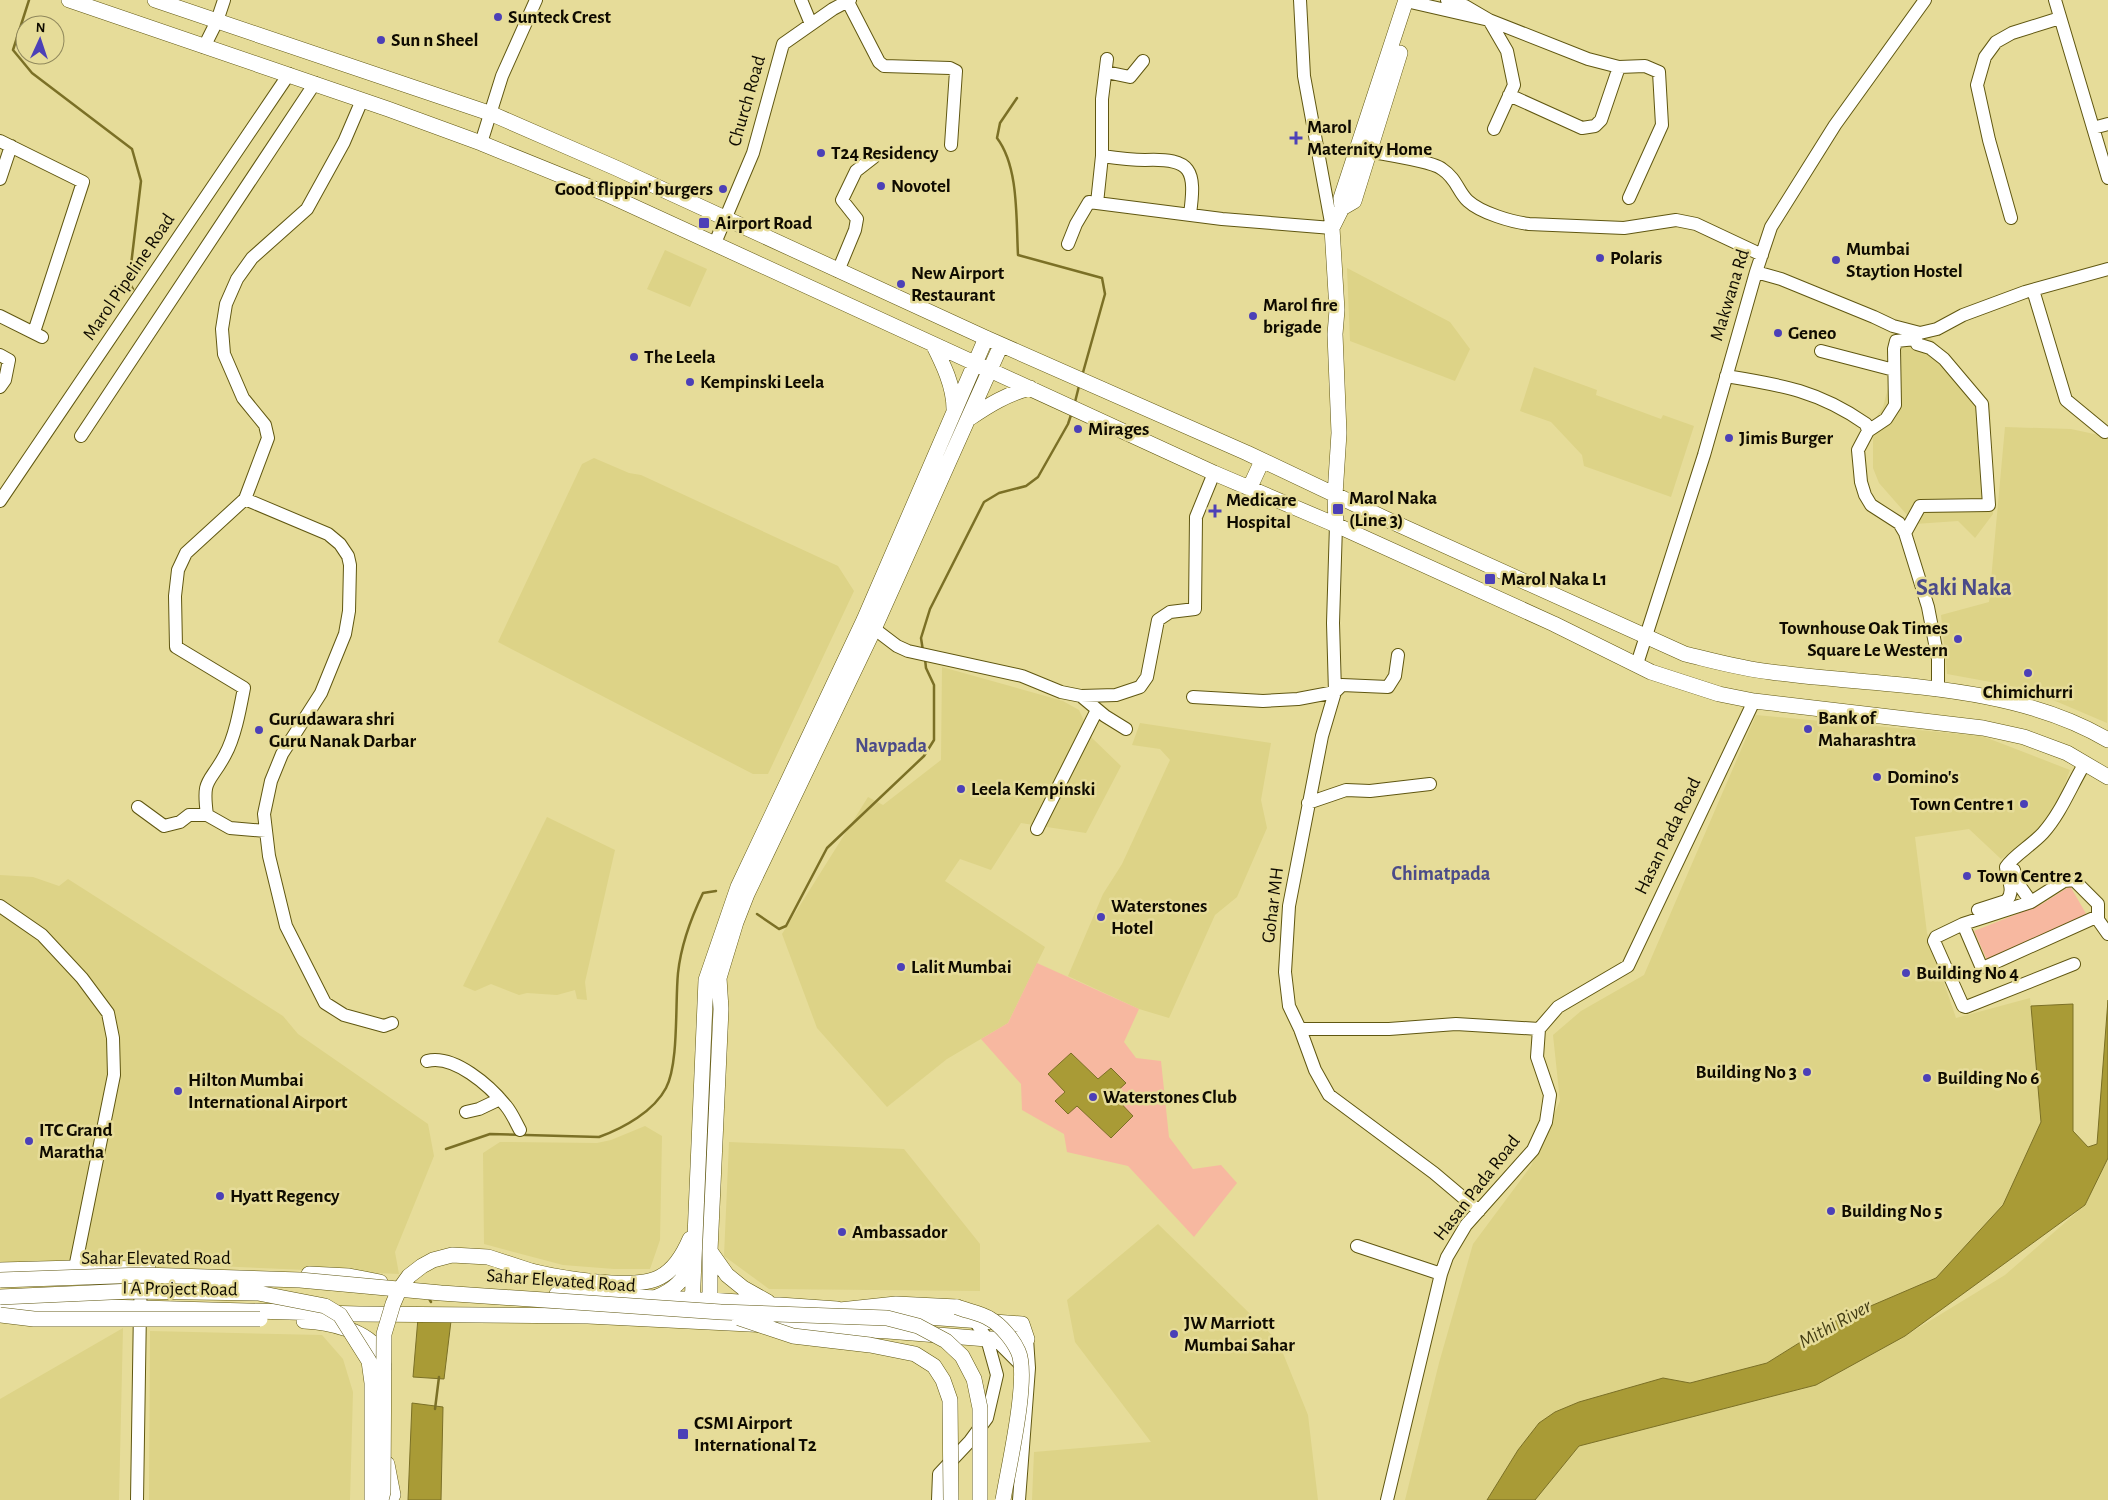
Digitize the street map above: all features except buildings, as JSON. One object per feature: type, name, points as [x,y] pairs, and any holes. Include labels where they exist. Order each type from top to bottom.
[{"type":"main road","points":[[69,0],[315,83],[482,143],[599,191],[1214,473],[1336,525],[1554,624],[1637,664],[1687,685],[1754,701],[1983,728],[2024,737],[2067,753],[2108,775]]},
{"type":"main road","points":[[155,0],[492,114],[616,168],[838,271],[1262,461],[1685,654],[1727,665],[1770,672],[1938,690],[2013,702],[2089,729],[2108,740]]},
{"type":"main road","points":[[1336,525],[1335,495],[1339,433],[1335,334],[1337,310],[1332,228],[1342,208],[1341,198],[1363,150],[1411,1]]},
{"type":"main road","points":[[715,1317],[710,1300],[710,1251],[720,1009],[719,978],[736,922],[747,894],[869,625],[954,411],[986,338]]},
{"type":"main road","points":[[933,344],[944,366],[954,402],[954,411]]},
{"type":"main road","points":[[691,1321],[706,980],[738,887],[869,625],[969,419],[1001,345]]},
{"type":"main road","points":[[969,419],[991,403],[1012,393],[1030,388]]},
{"type":"main road","points":[[1250,487],[1262,461]]},
{"type":"main road","points":[[387,1497],[383,1492],[384,1334],[399,1290],[409,1276],[433,1260],[452,1255],[488,1256],[554,1277],[604,1283],[646,1282],[661,1277],[683,1255],[694,1223]]},
{"type":"main road","points":[[710,1251],[727,1275],[743,1288],[774,1305]]},
{"type":"main road","points":[[655,1298],[671,1291],[680,1282],[693,1260]]},
{"type":"main road","points":[[0,1270],[142,1268],[349,1276],[427,1289],[710,1300],[975,1321],[1024,1332]]},
{"type":"main road","name":"Sahar Elevated Road","points":[[0,1280],[143,1275],[300,1280],[715,1317],[886,1318],[918,1326],[946,1340],[962,1356],[974,1379],[980,1408],[980,1500]]},
{"type":"main road","name":"Sahar Elevated Road","points":[[0,1297],[133,1291],[258,1293],[325,1306],[340,1315],[369,1361],[372,1383],[372,1500]]},
{"type":"main road","points":[[840,1310],[896,1304],[957,1307],[990,1319],[1008,1336],[1019,1352],[1021,1378],[1019,1408],[1003,1500]]},
{"type":"main road","name":"I A Project Road","points":[[0,1307],[140,1308],[358,1314],[588,1316],[691,1321],[715,1317]]},
{"type":"main road","points":[[0,1315],[34,1320],[260,1320],[319,1322],[342,1327],[368,1339],[379,1350],[387,1376],[387,1497]]},
{"type":"main road","points":[[715,1317],[991,1339],[1024,1332]]},
{"type":"main road","points":[[715,1317],[793,1336],[870,1345],[915,1354],[934,1366],[943,1380],[950,1400],[952,1500]]},
{"type":"street","points":[[204,47],[217,21],[224,0]]},
{"type":"street","points":[[482,143],[502,76],[536,0]]},
{"type":"street","points":[[801,0],[811,24]]},
{"type":"street","points":[[1068,244],[1076,224],[1089,202],[1222,219],[1332,228],[1304,76],[1300,0]]},
{"type":"street","points":[[1447,0],[1465,6],[1489,20],[1507,51],[1514,85],[1494,129]]},
{"type":"street","name":"Makwana Rd","points":[[1637,664],[1704,455],[1756,272],[1771,227],[1834,125],[1925,0]]},
{"type":"street","points":[[2055,0],[2108,178]]},
{"type":"street","points":[[849,1],[878,62],[884,66],[950,68],[956,71],[951,145]]},
{"type":"street","name":"Church Road","points":[[715,243],[753,152],[783,44],[849,1]]},
{"type":"street","points":[[1411,1],[1489,20],[1588,59],[1619,67],[1645,66],[1659,72],[1662,125],[1647,162],[1628,198]]},
{"type":"street","points":[[2011,218],[1989,140],[1977,85],[1986,57],[1996,42],[2012,33],[2060,18]]},
{"type":"street","points":[[1097,203],[1102,156],[1102,100],[1106,66],[1130,76],[1143,61]]},
{"type":"street","points":[[1509,95],[1582,128],[1595,126],[1601,120],[1619,67]]},
{"type":"street","name":"Marol Pipeline Road","points":[[1,499],[288,74]]},
{"type":"street","points":[[81,436],[315,83]]},
{"type":"street","points":[[207,815],[204,794],[208,779],[226,755],[244,688],[176,647],[175,596],[178,577],[186,553],[245,500],[268,438],[265,426],[243,398],[224,354],[222,329],[226,304],[237,279],[252,258],[307,209],[344,142],[362,100]]},
{"type":"street","points":[[2093,128],[2108,124]]},
{"type":"street","points":[[0,179],[5,144],[83,182],[38,335],[0,316]]},
{"type":"street","points":[[1363,150],[1441,167],[1455,179],[1468,201],[1483,210],[1514,222],[1624,228],[1676,220],[1696,224],[1762,254]]},
{"type":"street","points":[[1102,156],[1141,160],[1168,159],[1180,163],[1189,172],[1192,181],[1190,214]]},
{"type":"street","points":[[838,271],[855,230],[857,219],[842,200],[856,171],[874,157]]},
{"type":"street","points":[[1756,272],[1781,279],[1874,316],[1893,326],[1920,333],[1937,329],[1963,316],[2033,290],[2108,269]]},
{"type":"street","points":[[2033,290],[2066,400],[2105,432]]},
{"type":"street","points":[[1905,534],[1920,506],[1989,505],[1982,404],[1944,359],[1930,348],[1917,344],[1916,339],[1896,340],[1894,349],[1894,405],[1886,419],[1868,431],[1858,450],[1864,495],[1871,505],[1899,523],[1905,534],[1928,607],[1938,659],[1938,690]]},
{"type":"street","points":[[1821,351],[1894,370]]},
{"type":"street","points":[[0,355],[9,360],[5,380],[0,387]]},
{"type":"street","points":[[1726,376],[1770,383],[1814,394],[1844,408],[1866,424],[1868,431]]},
{"type":"street","points":[[869,625],[897,646],[908,651],[1022,676],[1061,692],[1081,696],[1116,695],[1140,687],[1147,677],[1158,620],[1170,612],[1195,609],[1196,517],[1214,473]]},
{"type":"street","points":[[245,500],[328,534],[340,544],[348,556],[350,565],[349,611],[346,634],[321,693],[282,754],[271,780],[264,814],[269,856],[286,926],[325,1003],[344,1015],[384,1026],[392,1023]]},
{"type":"street","name":"Gohar MH","points":[[1336,525],[1335,692],[1322,736],[1289,906],[1285,972],[1289,1006],[1300,1029],[1314,1070],[1329,1095],[1434,1173],[1479,1210]]},
{"type":"street","points":[[1193,697],[1263,700],[1298,699],[1335,692],[1342,685],[1388,687],[1395,676],[1398,655]]},
{"type":"street","points":[[1081,696],[1097,710],[1126,729]]},
{"type":"street","name":"Hasan Pada Road","points":[[1387,1500],[1441,1274],[1447,1257],[1466,1225],[1533,1150],[1546,1122],[1550,1094],[1537,1056],[1539,1029],[1558,1007],[1628,966],[1754,701]]},
{"type":"street","points":[[1037,829],[1097,710]]},
{"type":"street","points":[[1978,910],[2010,898],[2011,890],[2006,867],[2011,860],[2030,847],[2044,832],[2058,812],[2085,763]]},
{"type":"street","points":[[1308,804],[1346,790],[1370,791],[1430,784]]},
{"type":"street","points":[[138,807],[164,826],[180,822],[189,815],[207,815],[230,828],[266,831]]},
{"type":"street","points":[[2011,860],[2017,882],[2030,902]]},
{"type":"street","points":[[2074,964],[1966,1007],[1963,1006],[1934,941],[1936,937],[1963,924],[2030,902],[2064,881],[2074,880],[2098,904],[2098,918],[2108,934]]},
{"type":"street","points":[[0,906],[42,936],[82,978],[108,1013],[113,1038],[114,1075],[75,1268]]},
{"type":"street","points":[[1963,924],[1981,966],[1985,967],[2096,917],[2098,918]]},
{"type":"street","points":[[1300,1029],[1389,1029],[1456,1024],[1539,1029]]},
{"type":"street","points":[[427,1061],[445,1060],[460,1067],[489,1088],[508,1108],[520,1130]]},
{"type":"street","points":[[466,1112],[479,1110],[500,1099]]},
{"type":"street","points":[[1357,1246],[1441,1274]]},
{"type":"street","points":[[137,1500],[142,1268]]},
{"type":"street","points":[[975,1321],[991,1339],[1029,1373]]},
{"type":"street","points":[[1019,1500],[1029,1373],[1024,1332]]},
{"type":"street","points":[[938,1500],[939,1474],[970,1441],[987,1418],[997,1375],[991,1339]]},
{"type":"shaded area","points":[[665,250],[707,269],[690,307],[647,289]]},
{"type":"shaded area","points":[[1347,268],[1450,322],[1470,349],[1455,381],[1350,341]]},
{"type":"shaded area","points":[[1930,337],[1990,404],[1993,514],[1975,538],[1958,521],[1915,524],[1879,483],[1873,468],[1873,422],[1883,407],[1890,381],[1891,338]]},
{"type":"shaded area","points":[[1534,367],[1597,390],[1596,395],[1661,419],[1663,415],[1694,426],[1671,497],[1584,466],[1582,455],[1551,422],[1520,411]]},
{"type":"shaded area","points":[[2005,427],[2071,429],[2108,437],[2107,723],[2046,697],[2007,685],[1947,674],[1941,615],[1989,602]]},
{"type":"shaded area","points":[[594,458],[629,473],[641,475],[838,566],[854,591],[768,774],[753,774],[498,642],[582,464]]},
{"type":"shaded area","points":[[942,667],[1063,701],[1079,710],[1092,738],[1121,766],[1086,833],[1021,823],[991,870],[960,859],[945,881],[1045,947],[1008,1023],[947,1059],[887,1107],[817,1028],[782,934],[868,797],[883,805],[941,760]]},
{"type":"shaded area","points":[[1756,715],[1982,736],[2070,770],[2059,800],[2039,831],[2001,859],[1969,829],[1915,837],[1927,933],[1956,1018],[2030,998],[2041,1122],[2003,1205],[1936,1278],[1831,1323],[1767,1363],[1690,1383],[1663,1378],[1579,1402],[1555,1412],[1539,1423],[1518,1450],[1487,1500],[1405,1500],[1439,1363],[1473,1244],[1531,1166],[1560,1101],[1553,1035],[1581,1011],[1644,975]]},
{"type":"shaded area","points":[[1140,723],[1271,743],[1261,800],[1267,828],[1237,897],[1215,915],[1169,1018],[1139,1009],[1068,976],[1103,894],[1122,864],[1170,760],[1160,749],[1132,745]]},
{"type":"shaded area","points":[[547,817],[615,850],[585,982],[587,1000],[577,999],[575,990],[557,995],[527,993],[519,995],[491,984],[475,991],[463,986]]},
{"type":"shaded area","points":[[0,875],[33,877],[59,886],[68,879],[283,1016],[298,1034],[428,1124],[434,1156],[395,1252],[399,1274],[146,1263],[0,1265]]},
{"type":"shaded area","points":[[2070,886],[2088,917],[1987,960],[1974,931],[2042,904]]},
{"type":"shaded area","name":"Waterstones Club","points":[[1037,963],[1139,1009],[1124,1042],[1136,1058],[1161,1061],[1169,1137],[1193,1169],[1221,1165],[1237,1183],[1194,1237],[1128,1166],[1067,1152],[1064,1134],[1022,1110],[1021,1084],[981,1039],[1008,1023]]},
{"type":"shaded area","points":[[645,1126],[662,1136],[660,1240],[650,1269],[614,1269],[563,1265],[484,1244],[483,1153],[500,1142],[597,1143],[611,1140]]},
{"type":"shaded area","points":[[729,1142],[904,1149],[980,1244],[980,1291],[769,1289],[724,1256]]},
{"type":"shaded area","points":[[2108,1158],[2108,1500],[1535,1500],[1579,1446],[1816,1385],[1905,1336],[2005,1275],[2085,1205]]},
{"type":"shaded area","points":[[1158,1224],[1278,1341],[1308,1415],[1318,1500],[1032,1500],[1034,1452],[1151,1442],[1075,1342],[1067,1300]]},
{"type":"shaded area","points":[[123,1328],[119,1500],[0,1500],[0,1399]]},
{"type":"shaded area","points":[[150,1331],[322,1335],[343,1359],[353,1392],[350,1500],[149,1500]]},
{"type":"water","name":"Mithi River","points":[[2108,1000],[2108,1158],[2085,1205],[1905,1336],[1816,1385],[1579,1446],[1535,1500],[1487,1500],[1518,1450],[1539,1423],[1555,1412],[1579,1402],[1663,1378],[1690,1383],[1767,1363],[1831,1323],[1936,1278],[2003,1205],[2041,1122],[2031,1006],[2073,1004],[2073,1131],[2088,1147],[2097,1144]]},
{"type":"water","name":"Waterstones Club","points":[[1071,1053],[1098,1079],[1111,1068],[1126,1083],[1113,1095],[1133,1116],[1111,1138],[1077,1106],[1068,1114],[1055,1101],[1065,1092],[1048,1074]]},
{"type":"water","points":[[418,1318],[451,1321],[444,1379],[413,1377]]},
{"type":"water","points":[[412,1403],[443,1407],[441,1500],[408,1500]]},
{"type":"waterway","points":[[29,0],[13,50],[32,73],[132,149],[141,181],[129,282],[133,289]]},
{"type":"waterway","points":[[1017,98],[1000,123],[997,138],[1004,150],[1013,178],[1018,255],[1102,278],[1105,294],[1082,376]]},
{"type":"waterway","points":[[1075,402],[1079,386]]},
{"type":"waterway","points":[[923,651],[921,638],[930,609],[984,502],[999,493],[1026,486],[1038,477],[1068,424],[1072,412]]},
{"type":"waterway","points":[[757,914],[779,929],[786,926],[827,848],[924,756],[934,740],[934,685],[926,668],[925,659]]},
{"type":"waterway","points":[[446,1149],[490,1134],[599,1137],[628,1124],[654,1104],[666,1088],[673,1064],[678,973],[684,942],[703,893],[716,891]]},
{"type":"waterway","points":[[428,1297],[431,1302]]},
{"type":"waterway","points":[[435,1409],[439,1377]]},
{"type":"place","name":"Sunteck Crest","points":[[498,17]]},
{"type":"place","name":"Sun n Sheel","points":[[381,40]]},
{"type":"place","name":"Marol Maternity Home","points":[[1296,138]]},
{"type":"place","name":"T24 Residency","points":[[821,153]]},
{"type":"place","name":"Novotel","points":[[881,186]]},
{"type":"place","name":"Good flippin' burgers","points":[[723,189]]},
{"type":"place","name":"Airport Road","points":[[704,223]]},
{"type":"place","name":"Polaris","points":[[1600,258]]},
{"type":"place","name":"Mumbai Staytion Hostel","points":[[1836,260]]},
{"type":"place","name":"New Airport Restaurant","points":[[901,284]]},
{"type":"place","name":"Marol fire brigade","points":[[1253,316]]},
{"type":"place","name":"Geneo","points":[[1778,333]]},
{"type":"place","name":"The Leela","points":[[634,357]]},
{"type":"place","name":"Kempinski Leela","points":[[690,382]]},
{"type":"place","name":"Mirages","points":[[1078,429]]},
{"type":"place","name":"Jimis Burger","points":[[1729,438]]},
{"type":"place","name":"Marol Naka (Line 3)","points":[[1338,509]]},
{"type":"place","name":"Medicare Hospital","points":[[1215,511]]},
{"type":"place","name":"Marol Naka L1","points":[[1490,579]]},
{"type":"place","name":"Townhouse Oak Times Square Le Western","points":[[1958,639]]},
{"type":"place","name":"Chimichurri","points":[[2028,673]]},
{"type":"place","name":"Bank of Maharashtra","points":[[1808,729]]},
{"type":"place","name":"Gurudawara shri Guru Nanak Darbar","points":[[259,730]]},
{"type":"place","name":"Domino's","points":[[1877,777]]},
{"type":"place","name":"Leela Kempinski","points":[[961,789]]},
{"type":"place","name":"Town Centre 1","points":[[2024,804]]},
{"type":"place","name":"Town Centre 2","points":[[1967,876]]},
{"type":"place","name":"Waterstones Hotel","points":[[1101,917]]},
{"type":"place","name":"Lalit Mumbai","points":[[901,967]]},
{"type":"place","name":"Building No 4","points":[[1906,973]]},
{"type":"place","name":"Building No 3","points":[[1807,1072]]},
{"type":"place","name":"Building No 6","points":[[1927,1078]]},
{"type":"place","name":"Hilton Mumbai International Airport","points":[[178,1091]]},
{"type":"place","name":"Waterstones Club","points":[[1093,1097]]},
{"type":"place","name":"ITC Grand Maratha","points":[[29,1141]]},
{"type":"place","name":"Hyatt Regency","points":[[220,1196]]},
{"type":"place","name":"Building No 5","points":[[1831,1211]]},
{"type":"place","name":"Ambassador","points":[[842,1232]]},
{"type":"place","name":"JW Marriott Mumbai Sahar","points":[[1174,1334]]},
{"type":"place","name":"CSMI Airport International T2","points":[[683,1434]]},
{"type":"district","name":"Saki Naka","points":[[1964,588]]},
{"type":"district","name":"Navpada","points":[[891,746]]},
{"type":"district","name":"Chimatpada","points":[[1441,874]]}]
